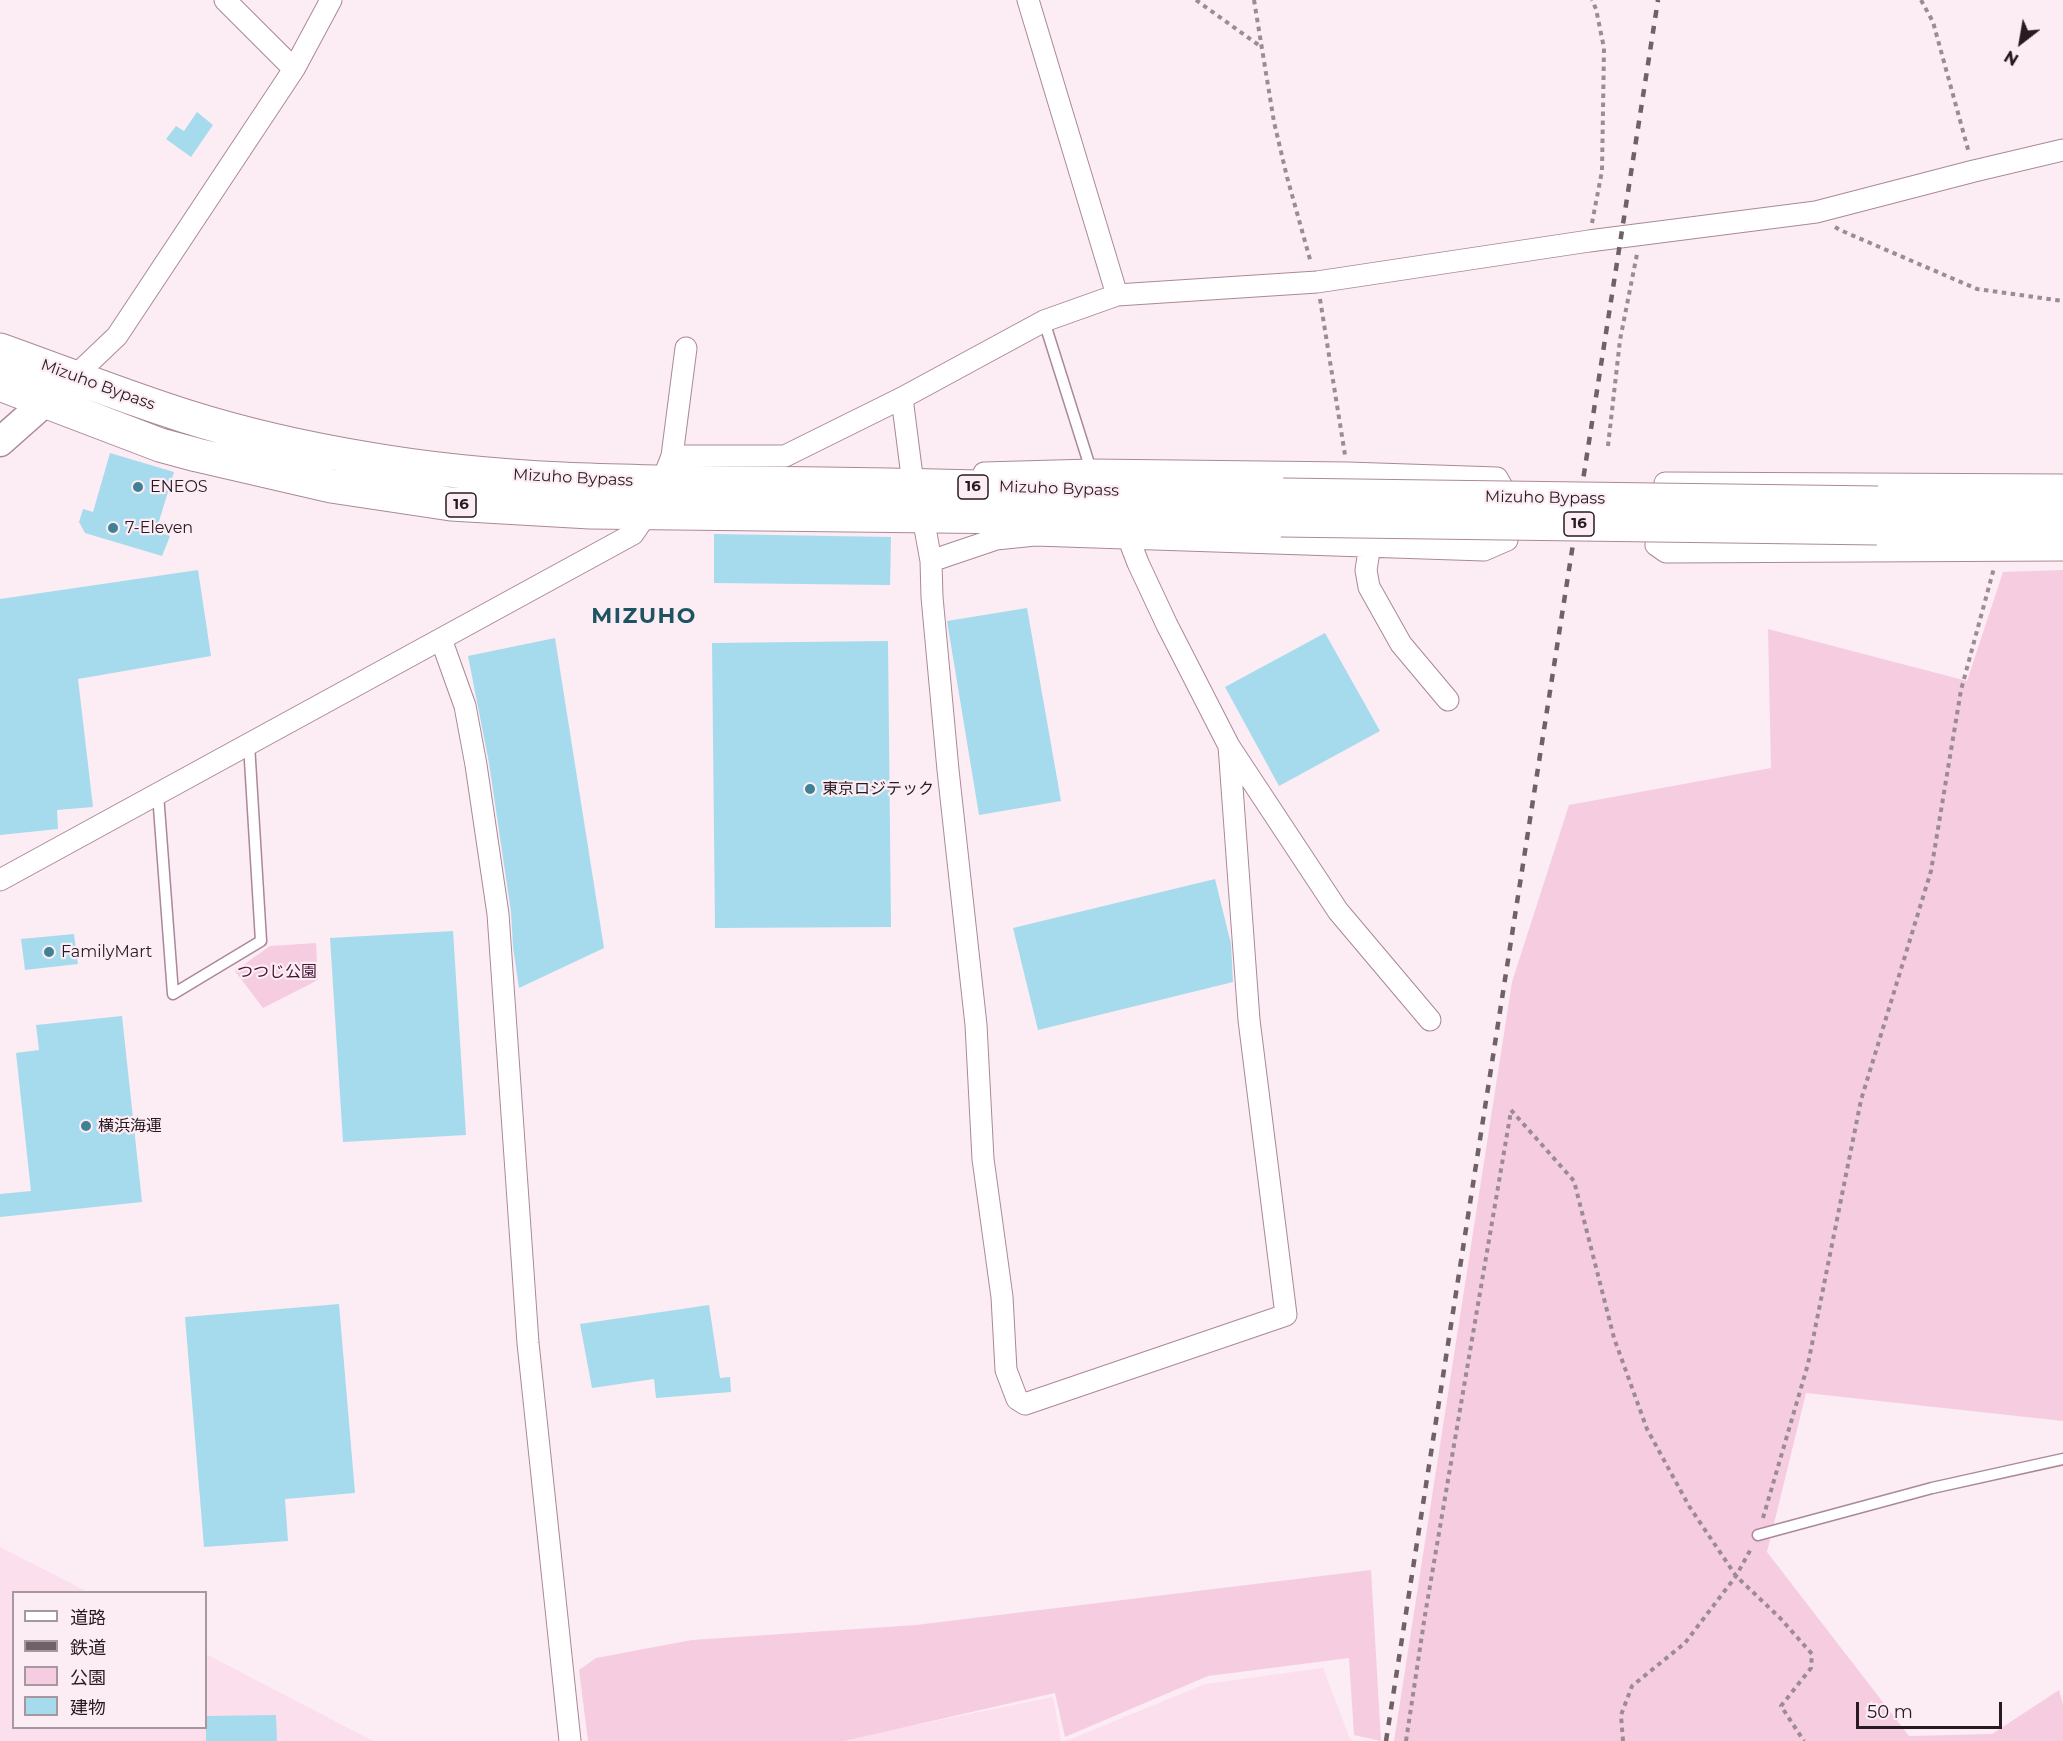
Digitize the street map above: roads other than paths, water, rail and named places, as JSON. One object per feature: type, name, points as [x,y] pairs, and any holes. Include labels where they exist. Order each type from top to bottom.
[{"type":"highway","name":"Mizuho Bypass","points":[[0,350],[186,417],[238,431],[287,444],[367,459],[456,471],[612,481],[667,469],[900,480],[1282,507]]},
{"type":"highway","name":"Mizuho Bypass","points":[[0,384],[160,445],[331,486],[451,504],[590,512],[923,517],[1282,507],[1877,516],[2063,529]]},
{"type":"highway","name":"Mizuho Bypass","points":[[1877,516],[2063,505]]},
{"type":"street","points":[[225,0],[294,69]]},
{"type":"street","points":[[0,442],[117,336],[294,69],[331,0]]},
{"type":"street","points":[[1028,0],[1118,295]]},
{"type":"street","points":[[667,469],[784,456],[902,398],[1044,321],[1118,295],[1317,282],[1589,241],[1816,212],[2063,150]]},
{"type":"street","points":[[0,880],[633,534],[650,512],[667,469],[686,348]]},
{"type":"street","points":[[902,398],[900,480],[1016,471],[1091,470],[1348,473],[1497,478],[1512,504],[1508,540],[1484,550],[1035,535],[996,539],[931,561]]},
{"type":"street","points":[[2063,485],[1665,483],[1656,544],[1666,552],[2063,550]]},
{"type":"street","points":[[923,517],[931,561],[932,597],[947,759],[976,1025],[982,1159],[1002,1297],[1006,1370],[1017,1399],[1025,1404],[1286,1316],[1249,1020],[1229,746]]},
{"type":"street","points":[[1128,537],[1167,625],[1229,746],[1338,911],[1430,1020]]},
{"type":"street","points":[[1370,545],[1366,570],[1368,587],[1401,644],[1448,700]]},
{"type":"street","points":[[441,639],[465,706],[498,914],[528,1343],[570,1741]]},
{"type":"lane","points":[[1044,321],[1091,470]]},
{"type":"lane","points":[[158,794],[173,994],[261,941],[249,744]]},
{"type":"lane","points":[[1758,1535],[1932,1488],[2063,1459]]},
{"type":"railway","points":[[1386,1741],[1658,0]]},
{"type":"place","name":"ENEOS","points":[[138,487]]},
{"type":"place","name":"7-Eleven","points":[[113,528]]},
{"type":"place","name":"東京ロジテック","points":[[810,789]]},
{"type":"place","name":"FamilyMart","points":[[49,952]]},
{"type":"place","name":"横浜海運","points":[[86,1126]]},
{"type":"district","name":"MIZUHO","points":[[644,617]]},
{"type":"park label","name":"つつじ公園","points":[[277,972]]}]
